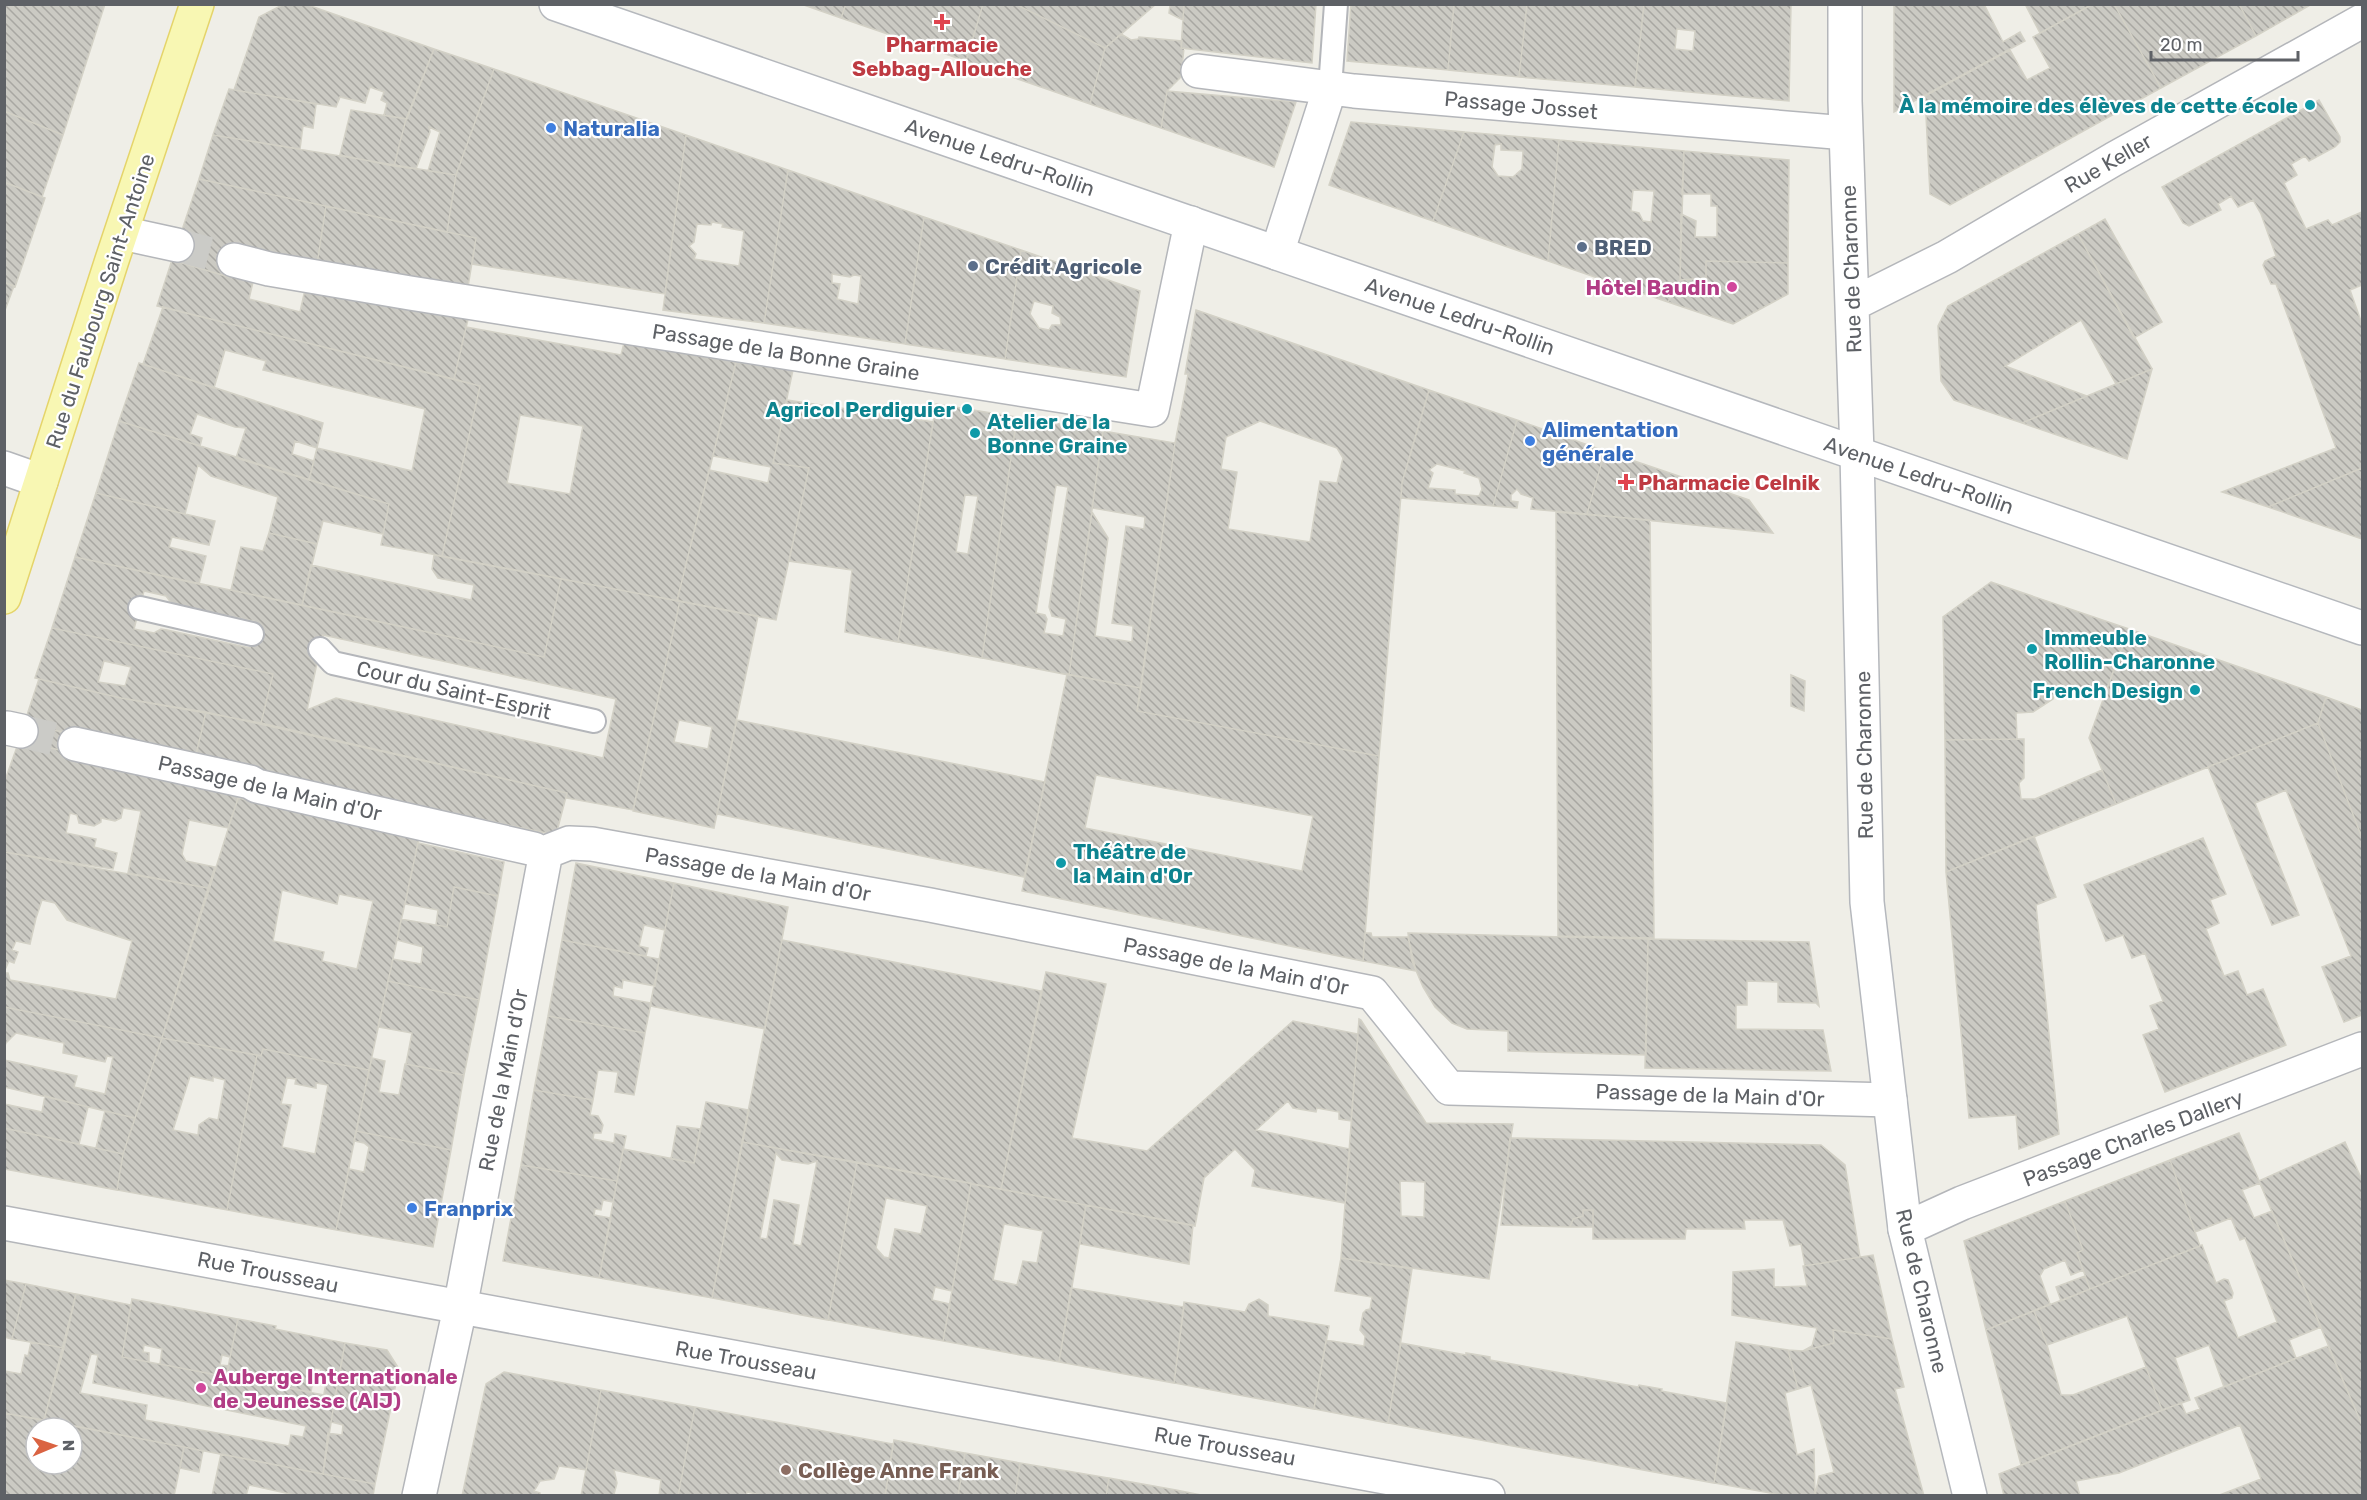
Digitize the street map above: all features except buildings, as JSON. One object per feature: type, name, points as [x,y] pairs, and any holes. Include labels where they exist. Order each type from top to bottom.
[{"type":"main road","name":"Rue du Faubourg Saint-Antoine","points":[[4,597],[197,4]]},
{"type":"street","name":"Avenue Ledru-Rollin","points":[[556,4],[2362,628]]},
{"type":"street","name":"Rue de Charonne","points":[[1845,4],[1846,133],[1853,304],[1867,902],[1905,1229],[1971,1496]]},
{"type":"street","name":"Rue Keller","points":[[1853,304],[1947,257],[2114,159],[2362,21]]},
{"type":"street","name":"Passage Josset","points":[[1198,72],[1330,88],[1846,133]]},
{"type":"street","points":[[1277,253],[1330,88]]},
{"type":"street","name":"Passage de la Bonne Graine","points":[[234,260],[269,269],[410,293],[1152,410],[1191,223]]},
{"type":"street","points":[[122,233],[177,245]]},
{"type":"street","points":[[4,468],[41,481]]},
{"type":"street","name":"Passage de la Main d'Or","points":[[75,744],[250,782],[257,786],[540,850],[569,843],[592,843],[930,905],[1372,993],[1449,1088],[1890,1100]]},
{"type":"street","name":"Rue de la Main d'Or","points":[[419,1496],[459,1308],[540,850]]},
{"type":"street","name":"Passage Charles Dallery","points":[[1905,1229],[1962,1203],[2360,1057]]},
{"type":"street","name":"Rue Trousseau","points":[[4,1223],[459,1308],[1363,1484],[1488,1496]]},
{"type":"lane","points":[[1330,88],[1336,4]]},
{"type":"lane","points":[[140,608],[252,634]]},
{"type":"lane","name":"Cour du Saint-Esprit","points":[[320,649],[333,663],[594,721]]},
{"type":"tunnel","points":[[177,245],[234,260]]},
{"type":"tunnel","points":[[21,731],[75,744]]},
{"type":"place","name":"Pharmacie Sebbag-Allouche","points":[[942,22]]},
{"type":"place","name":"À la mémoire des élèves de cette école","points":[[2310,105]]},
{"type":"place","name":"Naturalia","points":[[551,128]]},
{"type":"place","name":"BRED","points":[[1582,247]]},
{"type":"place","name":"Crédit Agricole","points":[[973,266]]},
{"type":"place","name":"Hôtel Baudin","points":[[1732,287]]},
{"type":"place","name":"Agricol Perdiguier","points":[[967,409]]},
{"type":"place","name":"Atelier de la Bonne Graine","points":[[975,433]]},
{"type":"place","name":"Alimentation générale","points":[[1530,441]]},
{"type":"place","name":"Pharmacie Celnik","points":[[1626,482]]},
{"type":"place","name":"Immeuble Rollin-Charonne","points":[[2032,649]]},
{"type":"place","name":"French Design","points":[[2195,690]]},
{"type":"place","name":"Théâtre de la Main d'Or","points":[[1061,863]]},
{"type":"place","name":"Franprix","points":[[412,1208]]},
{"type":"place","name":"Auberge Internationale de Jeunesse (AIJ)","points":[[201,1388]]},
{"type":"place","name":"Collège Anne Frank","points":[[786,1470]]}]
